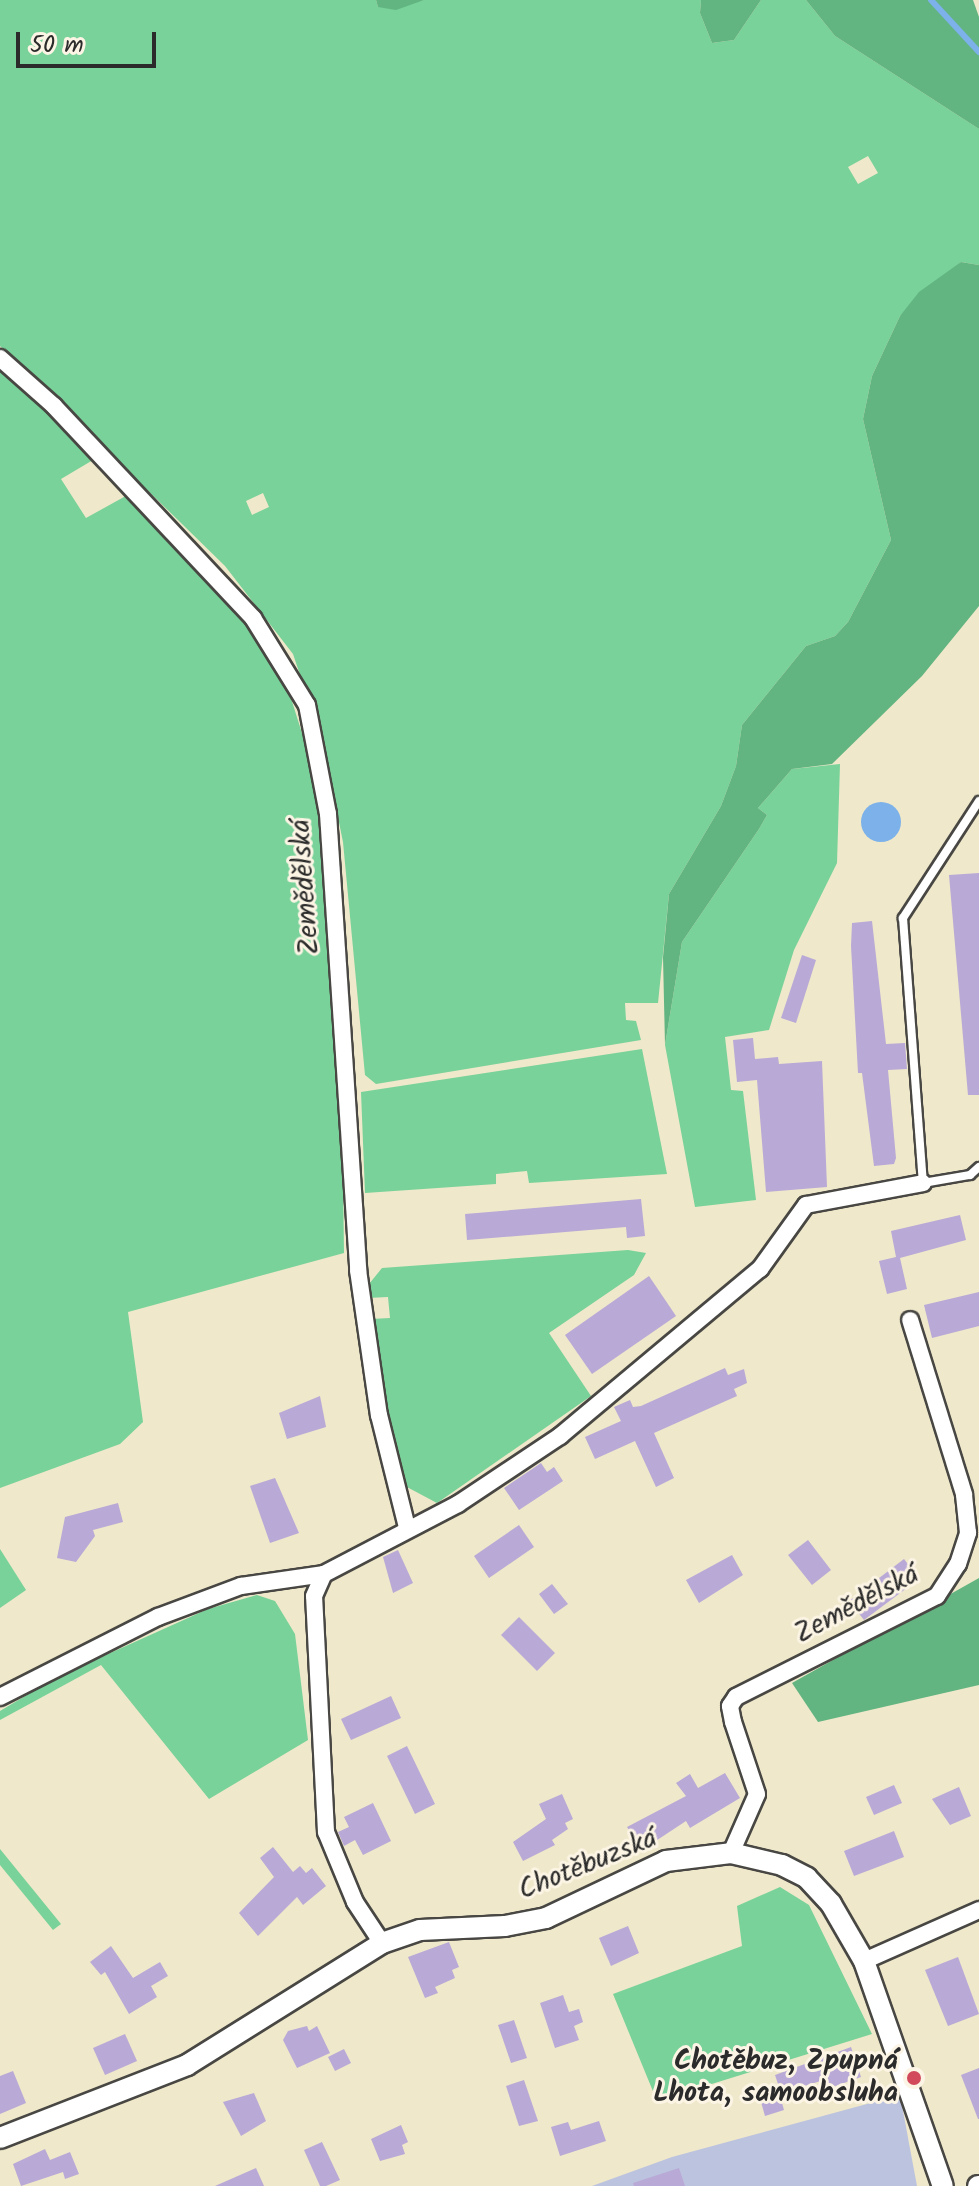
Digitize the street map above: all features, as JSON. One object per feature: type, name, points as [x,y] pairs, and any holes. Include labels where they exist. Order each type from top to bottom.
[{"type":"street","name":"Zemědělská","points":[[0,358],[54,406],[253,618],[307,705],[328,814],[358,1270],[379,1415],[407,1527]]},
{"type":"street","points":[[0,1697],[158,1617],[241,1586],[324,1574],[407,1527],[458,1504],[560,1436],[760,1269],[806,1205],[923,1183]]},
{"type":"street","name":"Zemědělská","points":[[731,1853],[757,1794],[733,1722],[730,1706],[736,1697],[937,1596],[958,1564],[968,1533],[964,1494],[910,1320]]},
{"type":"street","points":[[324,1574],[314,1596],[326,1832],[355,1902],[382,1943]]},
{"type":"street","name":"Chotěbuzská","points":[[0,2138],[187,2065],[382,1943],[420,1930],[505,1926],[546,1918],[666,1861],[731,1853],[782,1865],[807,1878],[831,1904],[864,1961],[943,2186]]},
{"type":"street","points":[[864,1961],[979,1910]]},
{"type":"lane","points":[[979,801],[903,918],[923,1183],[970,1175],[979,1167]]},
{"type":"shaded area","points":[[900,2095],[917,2186],[592,2186],[672,2157]]},
{"type":"green space","points":[[0,0],[376,0],[378,7],[424,0],[701,0],[700,13],[712,43],[734,40],[761,0],[806,0],[835,36],[979,129],[979,265],[961,262],[900,316],[872,376],[863,419],[891,540],[848,622],[835,636],[806,646],[742,725],[736,766],[721,806],[669,894],[658,1003],[625,1003],[626,1020],[636,1021],[641,1040],[376,1084],[365,1075],[343,842],[323,743],[293,654],[225,566],[0,346]],"holes":[[[868,156],[878,173],[858,184],[848,167]],[[263,493],[269,507],[252,515],[246,501]]]},
{"type":"green space","points":[[376,0],[424,0],[396,10],[378,7]]},
{"type":"green space","points":[[701,0],[761,0],[734,40],[712,43],[700,13]]},
{"type":"green space","points":[[806,0],[973,0],[979,17],[979,129],[835,36]]},
{"type":"green space","points":[[961,262],[979,265],[979,606],[922,676],[832,764],[792,769],[758,808],[767,815],[682,942],[665,1045],[663,957],[669,894],[721,806],[736,766],[742,725],[806,646],[835,636],[848,622],[891,540],[863,419],[872,376],[900,316],[919,292]]},
{"type":"green space","points":[[0,367],[98,457],[61,479],[86,518],[133,492],[253,627],[285,679],[311,762],[329,866],[341,1031],[344,1253],[128,1312],[143,1422],[120,1444],[0,1488]]},
{"type":"green space","points":[[840,764],[837,863],[794,950],[769,1030],[725,1037],[731,1090],[743,1091],[756,1200],[695,1207],[665,1045],[682,942],[767,815],[758,808],[792,769]]},
{"type":"green space","points":[[642,1049],[667,1174],[529,1183],[527,1171],[496,1174],[496,1184],[365,1193],[361,1092]]},
{"type":"green space","points":[[628,1250],[646,1253],[634,1275],[549,1333],[591,1396],[437,1503],[405,1486],[376,1364],[371,1319],[390,1318],[388,1297],[367,1298],[369,1284],[382,1268]]},
{"type":"green space","points":[[0,1549],[26,1590],[0,1608]]},
{"type":"green space","points":[[979,1578],[979,1685],[818,1722],[792,1683]]},
{"type":"green space","points":[[257,1595],[275,1601],[295,1634],[308,1740],[209,1799],[101,1665],[0,1720],[0,1711],[57,1677],[208,1609]]},
{"type":"green space","points":[[0,1849],[61,1924],[53,1930],[0,1865]]},
{"type":"green space","points":[[780,1887],[809,1905],[872,2034],[657,2101],[613,1994],[742,1946],[737,1906]]},
{"type":"water","points":[[881,802],[895,808],[901,822],[895,836],[881,842],[867,836],[861,822],[867,808]]},
{"type":"building","points":[[979,873],[979,1095],[968,1095],[949,875]]},
{"type":"building","points":[[872,921],[886,1044],[905,1043],[907,1069],[888,1070],[894,1164],[874,1166],[862,1073],[858,1073],[851,946],[852,923]]},
{"type":"building","points":[[802,955],[816,960],[796,1023],[781,1018]]},
{"type":"building","points":[[753,1038],[755,1059],[778,1057],[779,1064],[822,1061],[827,1187],[766,1192],[757,1080],[737,1082],[733,1040]]},
{"type":"building","points":[[641,1199],[645,1236],[627,1238],[626,1227],[467,1240],[465,1214]]},
{"type":"building","points":[[960,1215],[966,1240],[900,1258],[907,1289],[887,1294],[879,1261],[896,1257],[891,1231]]},
{"type":"building","points":[[649,1276],[676,1316],[592,1374],[565,1335]]},
{"type":"building","points":[[979,1292],[979,1326],[932,1338],[924,1305]]},
{"type":"building","points":[[725,1368],[728,1375],[744,1369],[747,1383],[734,1389],[737,1396],[654,1433],[674,1478],[656,1487],[635,1441],[595,1459],[585,1437],[621,1421],[614,1407],[630,1400],[633,1407],[641,1406]]},
{"type":"building","points":[[320,1396],[326,1427],[287,1439],[279,1413]]},
{"type":"building","points":[[541,1463],[547,1472],[554,1467],[563,1481],[519,1510],[504,1488]]},
{"type":"building","points":[[275,1478],[299,1533],[270,1543],[250,1486]]},
{"type":"building","points":[[118,1503],[123,1522],[93,1530],[95,1536],[76,1562],[57,1558],[65,1517]]},
{"type":"building","points":[[519,1525],[534,1547],[489,1578],[474,1556]]},
{"type":"building","points":[[808,1540],[831,1570],[812,1585],[788,1555]]},
{"type":"building","points":[[398,1550],[413,1583],[393,1593],[383,1557]]},
{"type":"building","points":[[732,1555],[743,1575],[699,1603],[686,1580]]},
{"type":"building","points":[[904,1559],[919,1579],[864,1620],[849,1601]]},
{"type":"building","points":[[552,1584],[568,1604],[554,1614],[539,1594]]},
{"type":"building","points":[[519,1617],[555,1653],[537,1671],[501,1635]]},
{"type":"building","points":[[391,1696],[401,1718],[351,1740],[341,1719]]},
{"type":"building","points":[[407,1746],[435,1804],[415,1814],[387,1756]]},
{"type":"building","points":[[725,1773],[740,1798],[690,1828],[686,1821],[642,1850],[627,1827],[686,1796],[676,1783],[690,1774],[698,1788]]},
{"type":"building","points":[[894,1785],[902,1803],[874,1815],[866,1797]]},
{"type":"building","points":[[959,1787],[971,1816],[950,1825],[932,1799]]},
{"type":"building","points":[[562,1794],[573,1819],[565,1823],[568,1829],[552,1840],[555,1845],[523,1861],[513,1842],[546,1819],[539,1804]]},
{"type":"building","points":[[373,1803],[391,1841],[363,1855],[355,1840],[344,1846],[338,1832],[349,1827],[344,1817]]},
{"type":"building","points":[[894,1831],[904,1857],[854,1876],[844,1851]]},
{"type":"building","points":[[273,1847],[293,1872],[300,1866],[306,1873],[312,1868],[326,1886],[303,1905],[297,1897],[258,1936],[239,1913],[274,1877],[260,1858]]},
{"type":"building","points":[[628,1926],[639,1953],[611,1966],[599,1938]]},
{"type":"building","points":[[449,1942],[459,1967],[452,1970],[455,1978],[435,1987],[438,1993],[425,1998],[408,1957]]},
{"type":"building","points":[[111,1946],[133,1978],[160,1962],[168,1976],[151,1986],[157,1997],[129,2014],[105,1972],[101,1975],[90,1962]]},
{"type":"building","points":[[958,1957],[979,2014],[948,2026],[925,1970]]},
{"type":"building","points":[[563,1995],[569,2012],[579,2009],[583,2022],[574,2026],[579,2040],[555,2048],[540,2003]]},
{"type":"building","points":[[514,2020],[527,2058],[511,2063],[498,2025]]},
{"type":"building","points":[[307,2026],[309,2031],[317,2026],[330,2053],[297,2068],[283,2040],[288,2031]]},
{"type":"building","points":[[125,2034],[137,2061],[105,2075],[93,2048]]},
{"type":"building","points":[[851,2047],[861,2077],[827,2089],[824,2080],[781,2093],[775,2075]]},
{"type":"building","points":[[344,2049],[351,2063],[335,2071],[328,2057]]},
{"type":"building","points":[[979,2068],[979,2119],[978,2119],[961,2075]]},
{"type":"building","points":[[13,2071],[26,2103],[0,2114],[0,2076]]},
{"type":"building","points":[[524,2080],[538,2121],[519,2126],[506,2086]]},
{"type":"building","points":[[254,2093],[266,2121],[241,2136],[223,2102]]},
{"type":"building","points":[[780,2096],[784,2110],[765,2116],[761,2102]]},
{"type":"building","points":[[599,2121],[606,2141],[560,2156],[551,2127],[568,2122],[571,2130]]},
{"type":"building","points":[[401,2125],[408,2142],[402,2145],[405,2154],[380,2161],[371,2139]]},
{"type":"building","points":[[322,2142],[340,2180],[326,2186],[320,2186],[304,2150]]},
{"type":"building","points":[[45,2149],[50,2160],[70,2152],[79,2174],[65,2179],[63,2172],[21,2186],[13,2164]]},
{"type":"building","points":[[256,2168],[264,2186],[215,2186]]},
{"type":"building","points":[[679,2168],[685,2186],[634,2186],[633,2183]]},
{"type":"waterway","points":[[931,0],[979,52]]},
{"type":"place","name":"Chotěbuz, Zpupná Lhota, samoobsluha","points":[[914,2078]]}]
